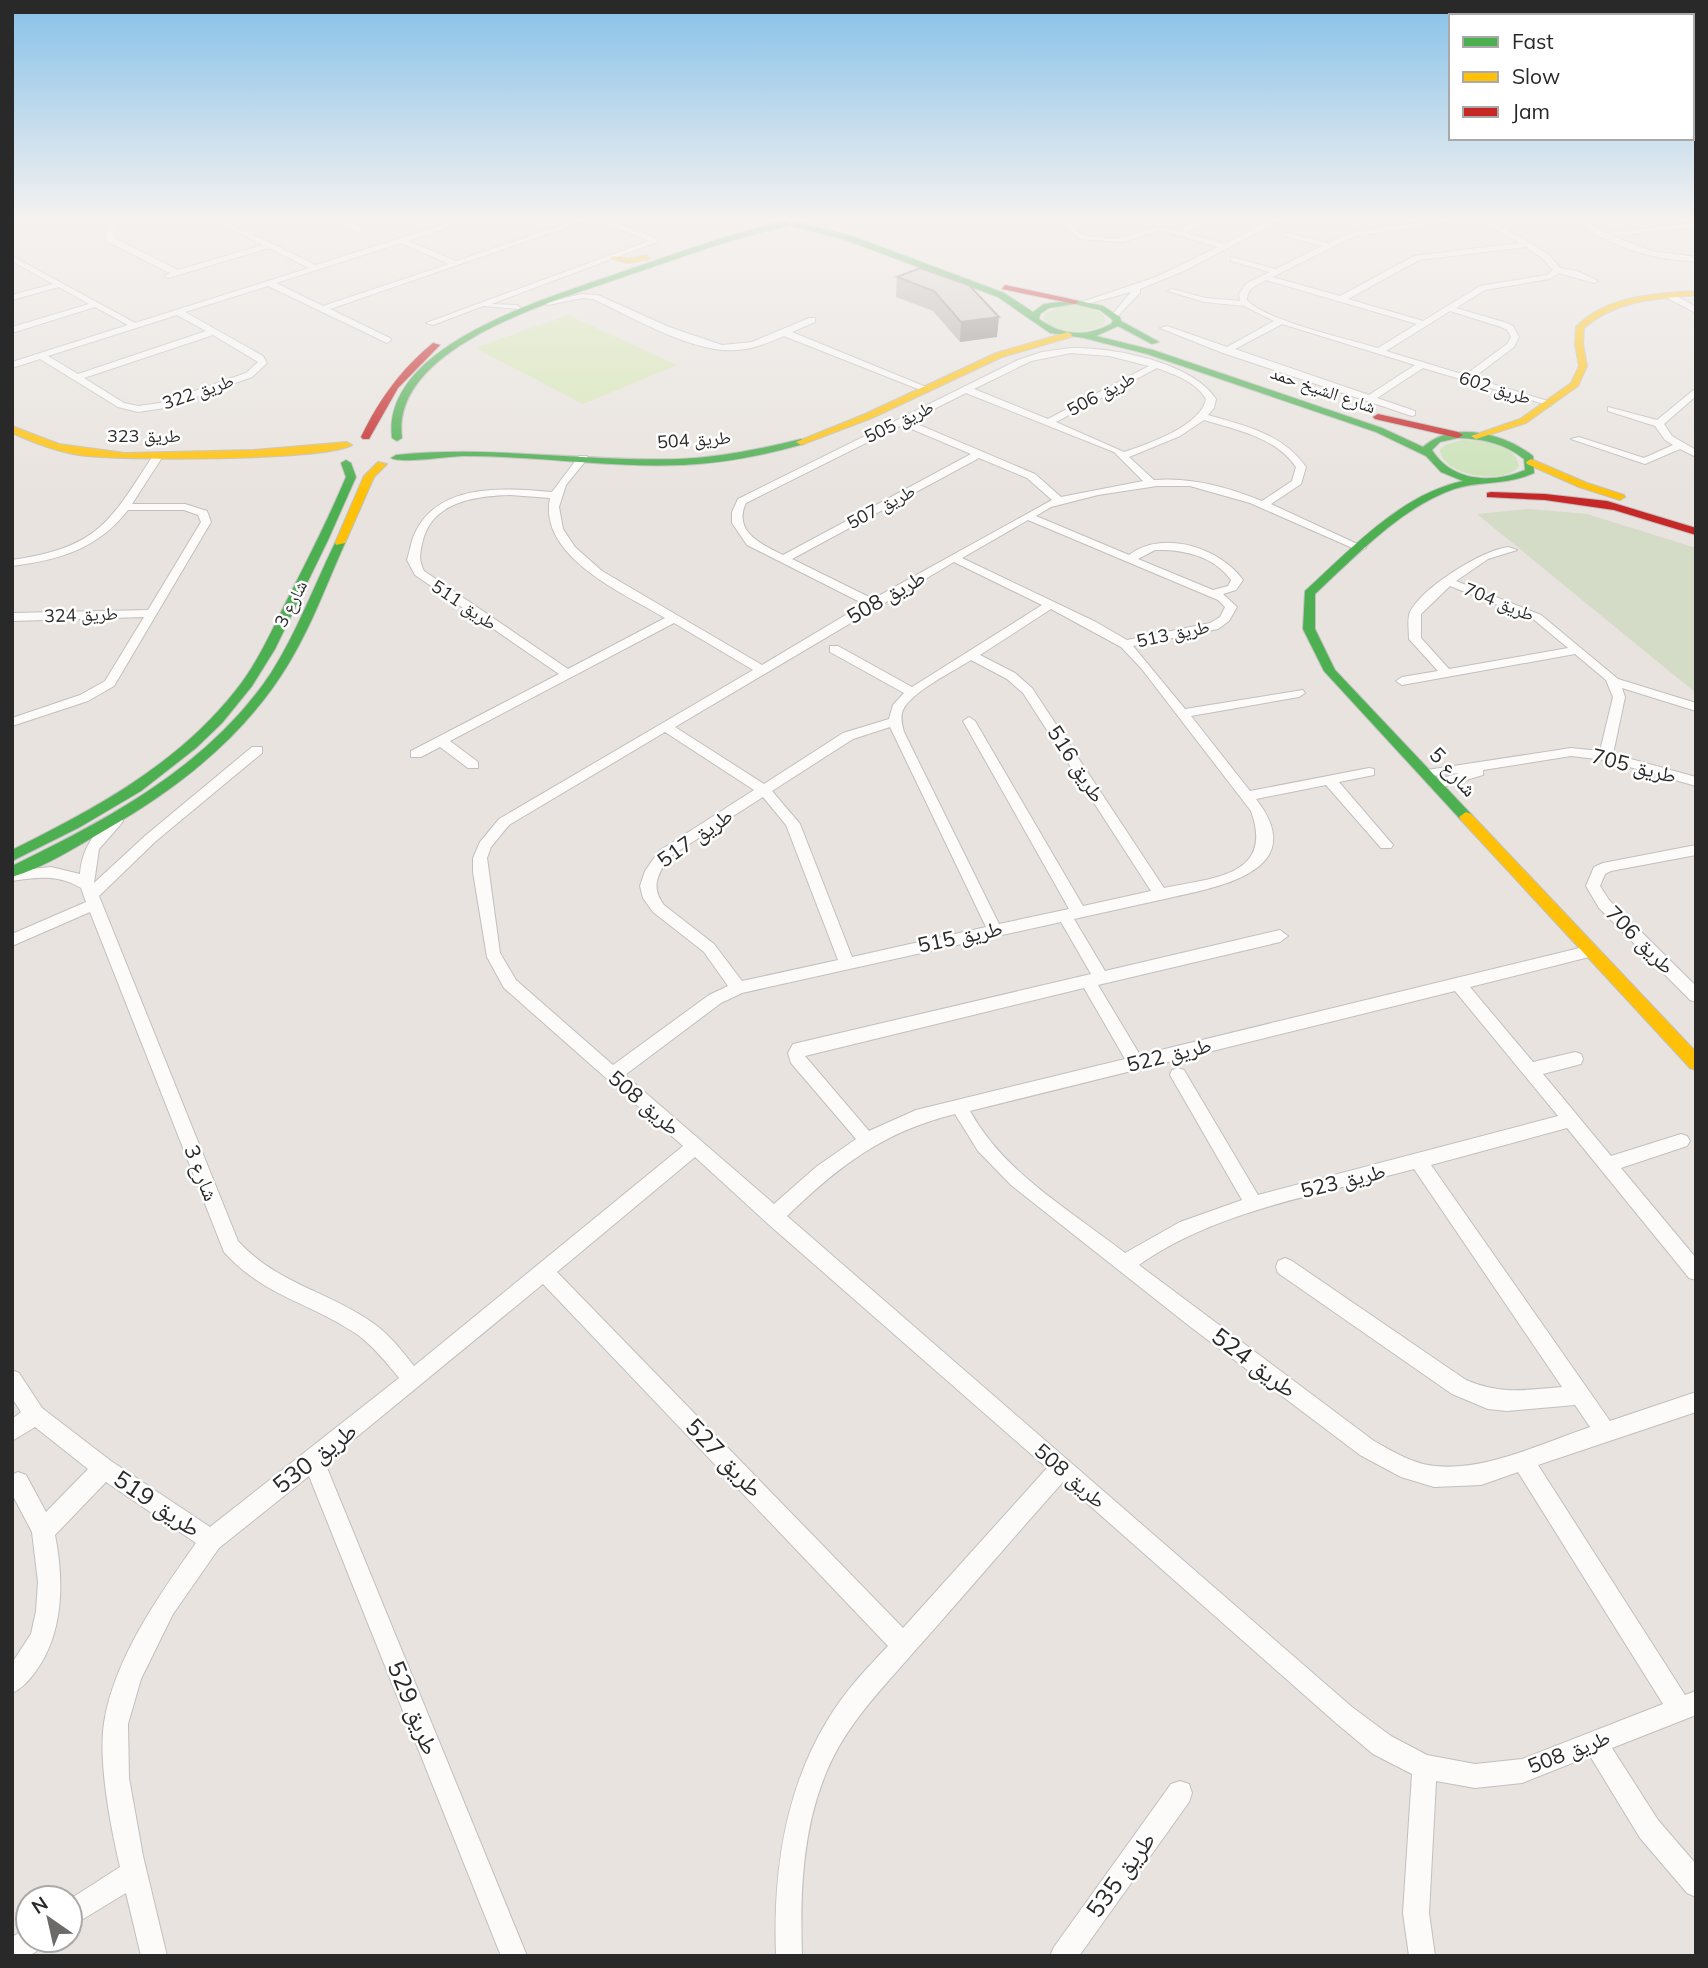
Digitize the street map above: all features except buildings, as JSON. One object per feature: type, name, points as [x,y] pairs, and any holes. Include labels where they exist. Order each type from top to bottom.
[{"type":"street","points":[[12,330],[71,312]]},
{"type":"street","points":[[110,312],[135,326]]},
{"type":"street","points":[[12,365],[178,312]]},
{"type":"street","name":"طريق 322","points":[[42,356],[121,405],[146,408],[169,403],[249,375],[263,363],[260,358],[178,312]]},
{"type":"street","points":[[329,312],[387,340]]},
{"type":"street","points":[[430,323],[483,312]]},
{"type":"street","name":"شارع 3","points":[[366,437],[394,387],[422,354],[486,312]]},
{"type":"street","name":"شارع 3","points":[[12,874],[127,811],[194,763],[226,734],[267,688],[290,649],[369,476],[395,451],[394,422],[402,404],[430,366],[449,349],[501,320],[522,312]]},
{"type":"street","points":[[630,312],[725,349],[746,346],[812,320]]},
{"type":"street","points":[[1028,312],[1045,328],[1075,335]]},
{"type":"street","points":[[1035,318],[1037,312]]},
{"type":"street","name":"شارع الشيخ حمد","points":[[1108,312],[1132,332],[1357,410],[1458,435],[1476,436]]},
{"type":"street","points":[[1116,319],[1120,312]]},
{"type":"street","name":"طريق 602","points":[[1262,312],[1281,321],[1545,406]]},
{"type":"street","points":[[1384,312],[1422,323]]},
{"type":"street","points":[[1379,351],[1441,312]]},
{"type":"street","points":[[1461,312],[1504,325],[1510,328],[1515,337],[1511,345],[1466,379]]},
{"type":"street","points":[[1476,436],[1512,427],[1564,394],[1581,374],[1580,327],[1597,312]]},
{"type":"street","name":"طريق 504","points":[[995,357],[1022,335],[1035,318]]},
{"type":"street","name":"طريق 504","points":[[395,451],[537,453],[653,462],[696,460],[795,446],[835,431],[1031,342],[1108,330],[1116,319]]},
{"type":"street","points":[[1226,351],[1281,321]]},
{"type":"street","points":[[1164,328],[1412,413]]},
{"type":"street","points":[[76,378],[213,332]]},
{"type":"street","points":[[783,332],[926,389]]},
{"type":"street","name":"شارع الشيخ حمد","points":[[1075,335],[1150,352],[1379,429],[1429,456],[1455,475],[1480,481]]},
{"type":"street","name":"طريق 505","points":[[873,604],[761,549],[744,536],[735,517],[742,501],[1032,357],[1059,351],[1102,351],[1155,366],[1194,381],[1205,389],[1211,398],[1210,408],[1204,417]]},
{"type":"street","points":[[1369,398],[1420,365]]},
{"type":"street","name":"طريق 506","points":[[1048,423],[1155,366]]},
{"type":"street","name":"طريق 506","points":[[965,389],[1108,445],[1125,455],[1152,484]]},
{"type":"street","points":[[1659,424],[1696,391]]},
{"type":"street","points":[[1506,482],[1527,475],[1529,424],[1545,406]]},
{"type":"street","points":[[1611,409],[1659,424],[1668,438],[1696,454]]},
{"type":"street","points":[[1125,455],[1153,446],[1204,417],[1266,438],[1296,458],[1301,467],[1297,482],[1261,506]]},
{"type":"street","points":[[901,421],[1031,476],[1059,501]]},
{"type":"street","name":"طريق 323","points":[[12,429],[36,442],[90,455],[344,455],[358,466],[395,451]]},
{"type":"street","points":[[1429,456],[1432,442],[1458,435]]},
{"type":"street","points":[[1476,436],[1500,441],[1583,485],[1696,520]]},
{"type":"street","points":[[344,455],[366,437],[395,451]]},
{"type":"street","points":[[1576,439],[1645,461]]},
{"type":"street","points":[[1633,471],[1645,461],[1678,446]]},
{"type":"street","name":"طريق 507","points":[[784,559],[979,454]]},
{"type":"street","name":"شارع 3","points":[[12,857],[67,829],[173,759],[212,725],[239,696],[263,661],[342,499],[351,477],[344,455]]},
{"type":"street","points":[[12,563],[35,561],[76,549],[106,531],[126,508],[158,456]]},
{"type":"street","name":"شارع 5","points":[[1415,505],[1428,482],[1429,456]]},
{"type":"street","points":[[583,458],[556,495],[555,511],[562,535],[574,555],[598,573],[762,670]]},
{"type":"street","points":[[1480,481],[1506,482],[1618,507],[1696,532]]},
{"type":"street","name":"شارع 5","points":[[1480,481],[1447,488],[1415,505],[1360,548],[1309,593],[1309,629],[1330,671],[1696,1063]]},
{"type":"street","name":"طريق 508","points":[[1360,548],[1204,485],[1173,482],[1152,484],[1059,501],[1027,516],[873,604],[504,822],[485,845],[480,858],[488,935],[499,969],[510,984],[773,1217],[1344,1715],[1382,1745],[1425,1766],[1475,1776],[1522,1770],[1688,1706]]},
{"type":"street","name":"طريق 511","points":[[556,495],[494,492],[466,496],[447,503],[427,519],[414,560],[419,573],[426,579],[567,674]]},
{"type":"street","points":[[1392,524],[1451,501],[1488,495],[1530,495],[1618,507]]},
{"type":"street","points":[[12,722],[85,698],[110,683],[206,522],[199,510],[185,507],[126,508]]},
{"type":"street","name":"طريق 513","points":[[1027,516],[1213,594],[1225,600],[1231,607],[1229,615],[1207,629],[1125,644]]},
{"type":"street","name":"طريق 513","points":[[1130,559],[1143,549],[1167,545],[1213,560],[1234,573],[1237,583],[1229,589],[1213,594]]},
{"type":"street","name":"طريق 704","points":[[1446,673],[1419,644],[1414,628],[1418,610],[1484,557],[1512,550]]},
{"type":"street","name":"طريق 515","points":[[612,1075],[715,999],[738,988],[1231,877],[1250,868],[1259,859],[1266,839],[1264,824],[1248,796],[1145,664],[1125,644],[954,558]]},
{"type":"street","name":"طريق 704","points":[[1451,583],[1537,617],[1614,682],[1696,707]]},
{"type":"street","points":[[994,929],[894,722],[895,712],[912,692],[1050,605]]},
{"type":"street","name":"طريق 324","points":[[12,617],[150,613]]},
{"type":"street","points":[[416,754],[674,618]]},
{"type":"street","points":[[834,649],[912,692]]},
{"type":"street","points":[[1402,681],[1578,650]]},
{"type":"street","name":"طريق 516","points":[[971,655],[1011,676],[1028,691],[1160,893]]},
{"type":"street","points":[[1606,756],[1619,696],[1614,682]]},
{"type":"street","points":[[1183,712],[1299,693]]},
{"type":"street","points":[[969,720],[1071,913],[1095,979],[1136,1062]]},
{"type":"street","points":[[765,791],[848,736],[894,722]]},
{"type":"street","points":[[666,727],[765,791],[776,801],[793,824],[846,962]]},
{"type":"street","points":[[441,741],[472,765]]},
{"type":"street","points":[[12,940],[90,895],[151,838],[257,750]]},
{"type":"street","name":"طريق 705","points":[[1432,779],[1465,778],[1489,766],[1554,753],[1606,756],[1696,782]]},
{"type":"street","points":[[1248,796],[1368,772]]},
{"type":"street","points":[[1329,780],[1386,845]]},
{"type":"street","name":"طريق 517","points":[[738,988],[709,948],[661,912],[650,899],[647,884],[652,868],[664,855],[765,791]]},
{"type":"street","name":"شارع 3","points":[[127,811],[98,837],[89,850],[90,895],[231,1246],[255,1273],[271,1283],[365,1329],[383,1345],[413,1380]]},
{"type":"street","name":"طريق 706","points":[[1692,988],[1604,904],[1593,886],[1599,871],[1608,867],[1696,850]]},
{"type":"street","points":[[12,874],[70,874],[90,895]]},
{"type":"street","points":[[866,1139],[797,1058],[799,1049],[1280,936]]},
{"type":"street","name":"طريق 522","points":[[773,1217],[823,1171],[866,1139],[916,1117],[1592,951]]},
{"type":"street","points":[[1459,984],[1696,1272]]},
{"type":"street","points":[[1530,1070],[1575,1059]]},
{"type":"street","points":[[1178,1075],[1254,1204]]},
{"type":"street","name":"طريق 524","points":[[959,1106],[974,1135],[997,1162],[1125,1264],[1367,1448],[1395,1465],[1424,1476],[1454,1479],[1481,1474],[1696,1402]]},
{"type":"street","name":"طريق 523","points":[[1125,1264],[1152,1244],[1178,1230],[1254,1204],[1571,1120]]},
{"type":"street","points":[[1608,1165],[1681,1141]]},
{"type":"street","name":"طريق 530","points":[[154,1956],[134,1872],[117,1778],[116,1724],[130,1676],[165,1606],[211,1540],[413,1380],[694,1147]]},
{"type":"street","points":[[1419,1161],[1605,1432]]},
{"type":"street","points":[[1285,1267],[1459,1387],[1488,1399],[1507,1401],[1579,1395]]},
{"type":"street","name":"طريق 527","points":[[544,1271],[904,1646]]},
{"type":"street","name":"طريق 519","points":[[12,1380],[34,1415],[104,1468],[211,1540]]},
{"type":"street","points":[[12,1432],[34,1415]]},
{"type":"street","name":"طريق 529","points":[[313,1460],[514,1956]]},
{"type":"street","points":[[1523,1460],[1688,1706]]},
{"type":"street","name":"طريق 519","points":[[43,1531],[104,1468]]},
{"type":"street","points":[[789,1956],[787,1914],[792,1852],[806,1794],[827,1743],[852,1706],[1061,1468]]},
{"type":"street","points":[[12,1681],[36,1651],[48,1619],[48,1570],[43,1531],[18,1483]]},
{"type":"street","points":[[1595,1742],[1649,1829],[1696,1884]]},
{"type":"street","points":[[1422,1956],[1416,1913],[1425,1766]]},
{"type":"street","name":"طريق 535","points":[[1063,1956],[1180,1793]]},
{"type":"street","points":[[84,1905],[134,1872]]},
{"type":"green space","points":[[1100,312],[1106,321],[1093,329],[1074,332],[1048,324],[1043,318],[1045,313]]},
{"type":"green space","points":[[568,315],[677,365],[583,404],[475,348]]},
{"type":"green space","points":[[1462,440],[1496,444],[1511,452],[1519,466],[1501,476],[1488,477],[1462,472],[1443,459],[1440,450],[1445,445]]},
{"type":"green space","points":[[1529,509],[1587,514],[1696,548],[1696,693],[1477,514]]},
{"type":"traffic: fast","points":[[397,438],[395,426],[403,400],[431,364],[472,334],[520,312]]},
{"type":"traffic: fast","points":[[1027,312],[1034,316]]},
{"type":"traffic: fast","points":[[1038,312],[1035,320],[1044,327],[1063,335],[1085,336],[1115,325],[1117,319],[1108,312]]},
{"type":"traffic: fast","points":[[1117,322],[1155,342]]},
{"type":"traffic: fast","points":[[1081,335],[1150,352],[1379,430],[1427,453]]},
{"type":"traffic: fast","points":[[1458,435],[1505,443],[1529,458],[1530,471],[1503,480],[1458,477],[1434,461],[1427,449],[1437,440],[1458,435]]},
{"type":"traffic: fast","points":[[396,458],[463,453],[630,462],[681,462],[733,457],[801,442]]},
{"type":"traffic: fast","points":[[13,856],[106,806],[165,767],[217,721],[240,694],[269,649],[330,525],[351,477],[346,463]]},
{"type":"traffic: fast","points":[[1466,817],[1330,671],[1309,629],[1309,593],[1376,534],[1414,506],[1448,488],[1480,481]]},
{"type":"traffic: fast","points":[[12,872],[122,815],[157,792],[221,740],[249,710],[284,662],[340,543]]},
{"type":"traffic: slow","points":[[1476,436],[1523,421],[1575,384],[1583,366],[1579,344],[1580,327],[1600,312]]},
{"type":"traffic: slow","points":[[801,442],[868,416],[999,355],[1068,335]]},
{"type":"traffic: slow","points":[[12,429],[56,447],[101,455],[253,453],[347,445]]},
{"type":"traffic: slow","points":[[1531,462],[1583,485],[1620,497]]},
{"type":"traffic: slow","points":[[340,543],[369,476],[382,464]]},
{"type":"traffic: slow","points":[[1466,817],[1696,1063]]},
{"type":"traffic: jam","points":[[366,437],[395,386],[414,364],[436,345]]},
{"type":"traffic: jam","points":[[1378,417],[1458,435]]},
{"type":"traffic: jam","points":[[1491,495],[1545,497],[1618,507]]},
{"type":"traffic: jam","points":[[1607,504],[1696,532]]}]
